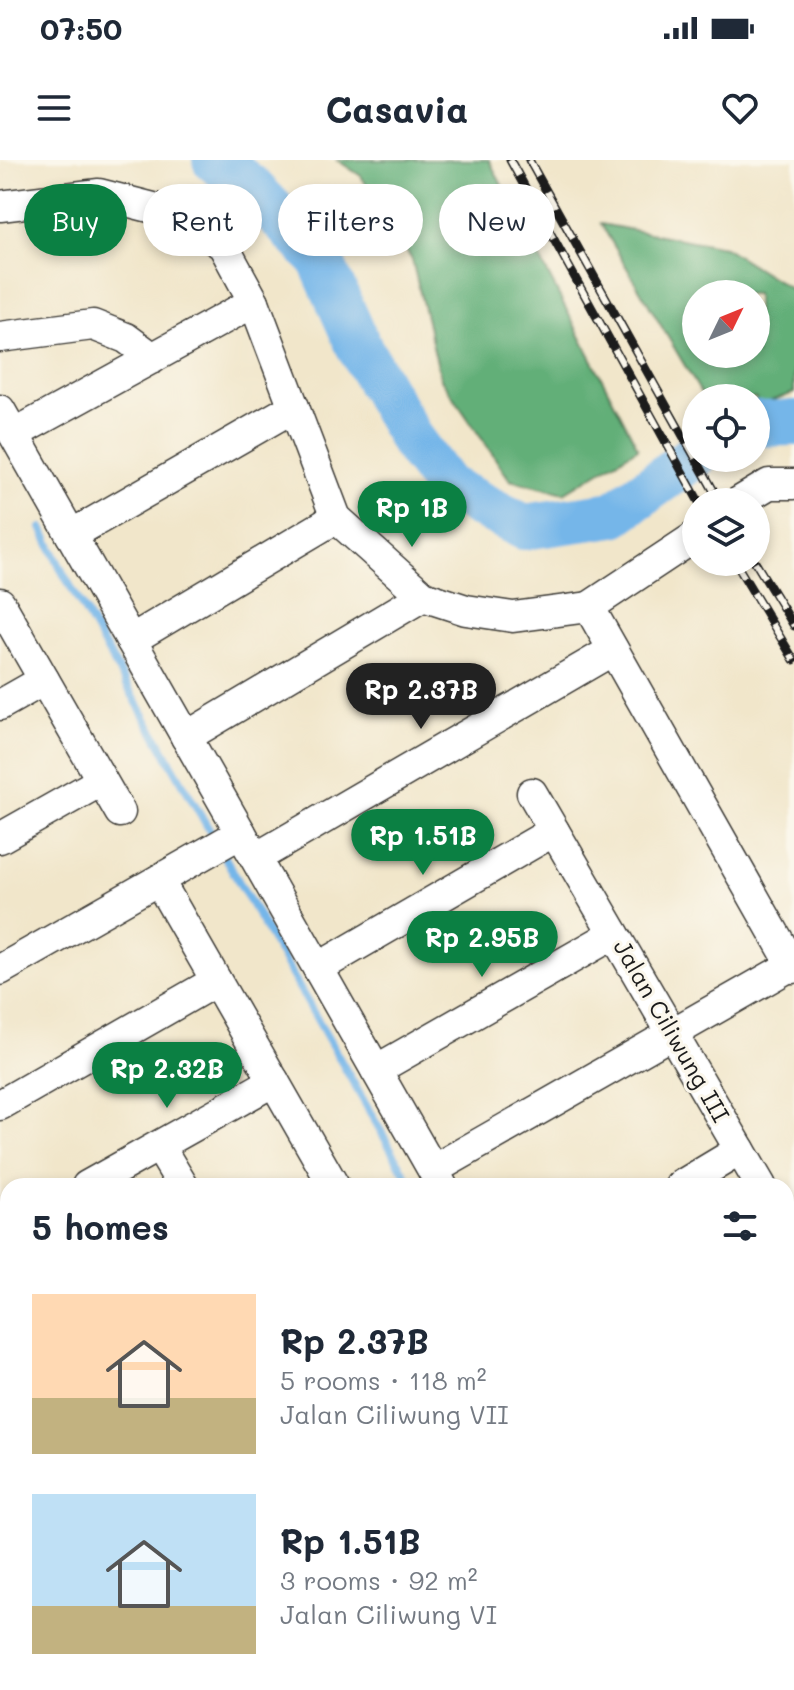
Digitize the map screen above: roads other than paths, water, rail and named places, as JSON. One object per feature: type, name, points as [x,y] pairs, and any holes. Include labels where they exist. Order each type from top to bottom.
[{"type":"street","points":[[0,206],[99,194],[173,213],[223,245],[254,302],[336,518],[423,596],[466,610],[513,617],[589,607],[682,545]]},
{"type":"street","points":[[254,302],[153,358],[7,422],[186,737],[234,846],[318,968],[438,1178],[671,1033],[793,966],[589,607]]},
{"type":"street","points":[[0,337],[93,325],[126,338],[153,358]]},
{"type":"street","points":[[71,535],[294,407]]},
{"type":"street","points":[[762,488],[769,484],[794,484]]},
{"type":"street","points":[[131,640],[336,518]]},
{"type":"street","points":[[186,737],[423,596]]},
{"type":"street","points":[[0,603],[120,812]]},
{"type":"street","points":[[0,970],[159,881],[234,846],[613,650]]},
{"type":"street","points":[[0,705],[44,680]]},
{"type":"street","points":[[0,838],[101,781]]},
{"type":"street","name":"Jalan Ciliwung III","points":[[532,793],[756,1178]]},
{"type":"street","points":[[318,968],[554,831]]},
{"type":"street","points":[[159,881],[329,1178]]},
{"type":"street","points":[[376,1070],[614,934]]},
{"type":"street","points":[[0,1105],[216,981]]},
{"type":"street","points":[[101,1178],[274,1081]]},
{"type":"street","points":[[159,1146],[178,1178]]},
{"type":"street","points":[[693,1178],[740,1150]]},
{"type":"waterway","points":[[215,160],[250,187],[320,259],[359,347],[412,441],[446,487],[524,527],[614,514],[682,465]]},
{"type":"waterway","points":[[770,424],[794,423]]},
{"type":"waterway","points":[[42,528],[63,573],[407,1178]]},
{"type":"railway","points":[[510,160],[691,488]]},
{"type":"railway","points":[[529,160],[712,488]]},
{"type":"railway","points":[[743,576],[794,660]]},
{"type":"railway","points":[[764,576],[794,626]]}]
